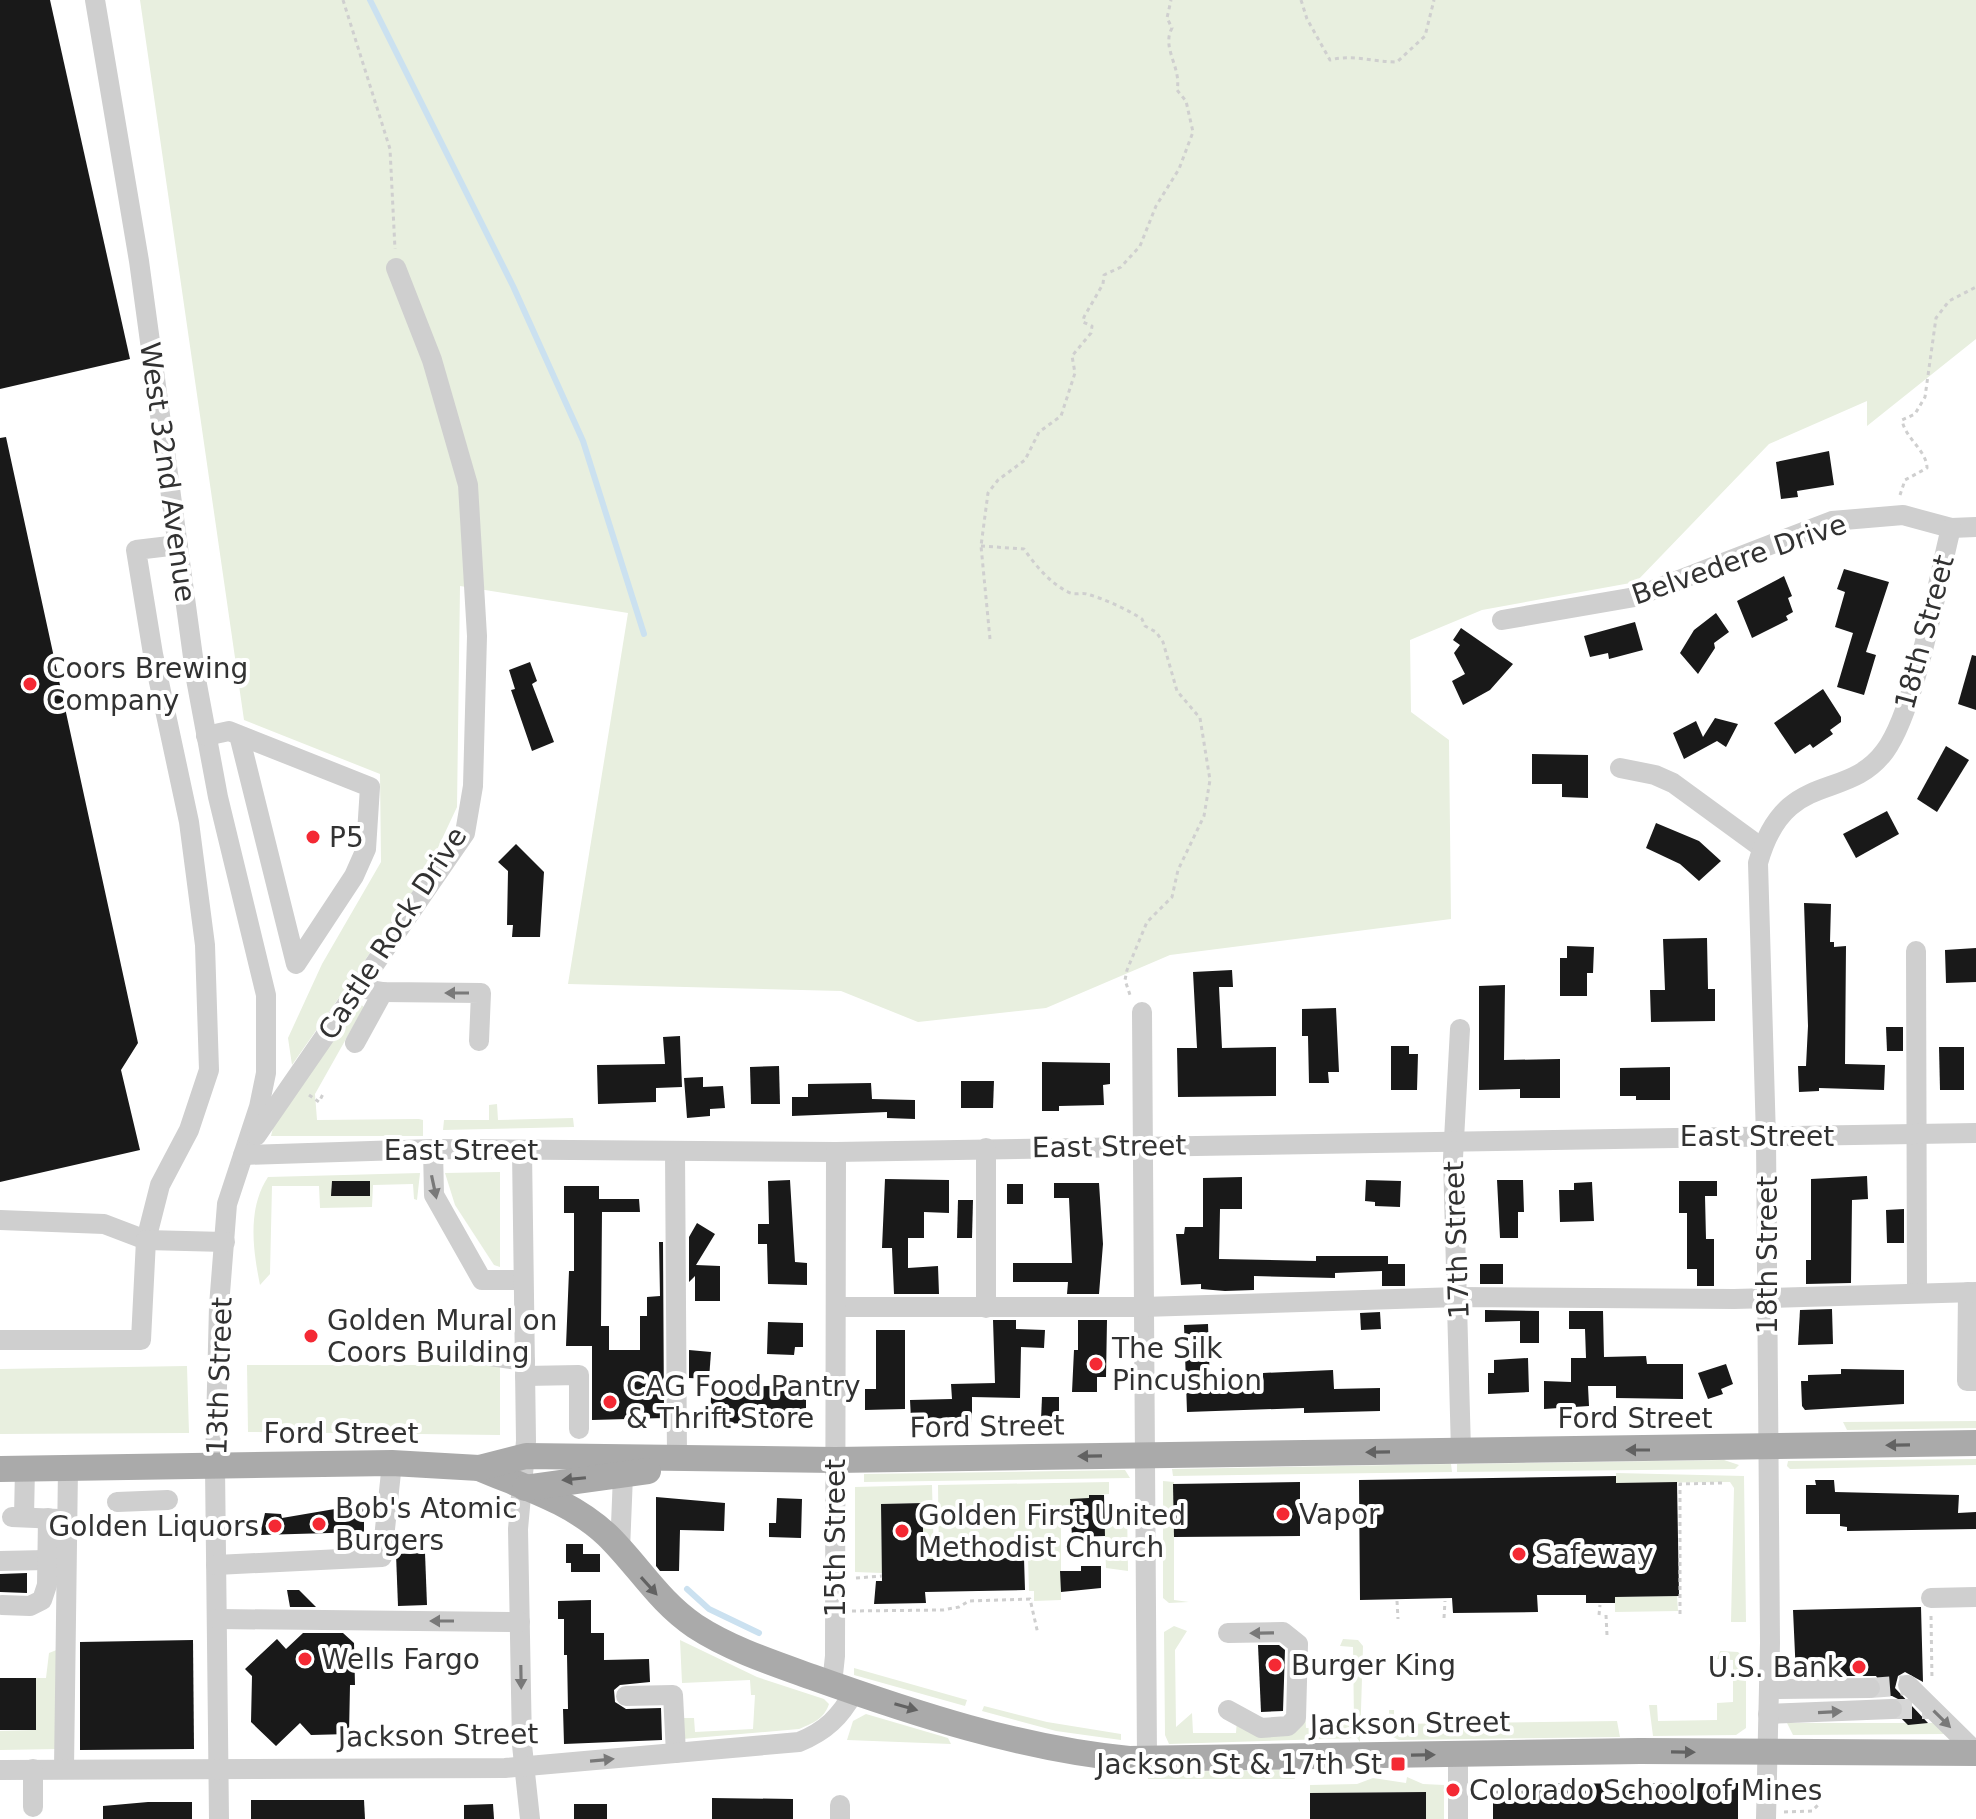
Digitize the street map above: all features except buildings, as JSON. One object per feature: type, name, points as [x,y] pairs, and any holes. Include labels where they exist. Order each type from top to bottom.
[{"type":"main road","name":"Ford Street","points":[[13,1468],[392,1463],[479,1468],[526,1456],[835,1460],[1976,1443]]},
{"type":"main road","points":[[525,1488],[706,1460]]},
{"type":"main road","name":"Jackson Street","points":[[479,1468],[564,1504],[590,1521],[620,1550],[670,1609],[699,1629],[843,1688],[1065,1750],[1147,1758],[1976,1753]]},
{"type":"street","name":"West 32nd Avenue","points":[[95,0],[139,261],[206,736],[254,941]]},
{"type":"street","name":"Castle Rock Drive","points":[[243,1155],[465,833],[473,786],[477,636],[468,485],[432,360],[396,268]]},
{"type":"street","name":"Belvedere Drive","points":[[1502,620],[1635,597],[1832,521],[1903,515],[1951,528],[1976,527]]},
{"type":"street","name":"18th Street","points":[[1775,1815],[1767,1754],[1766,1138],[1757,876],[1768,834],[1788,806],[1821,787],[1856,774],[1884,754],[1892,741],[1911,689],[1951,528]]},
{"type":"street","points":[[0,1340],[141,1340],[146,1240],[160,1185],[189,1130],[209,1070],[205,945],[189,822],[153,654],[136,550],[178,545]]},
{"type":"street","points":[[206,736],[229,731],[370,787],[366,849],[354,876],[296,964],[239,735]]},
{"type":"street","points":[[1620,768],[1655,775],[1673,783],[1762,848]]},
{"type":"street","name":"13th Street","points":[[219,1819],[215,1467],[217,1344],[227,1204],[259,1107],[269,1037],[266,995],[254,941]]},
{"type":"street","points":[[1916,951],[1917,1293]]},
{"type":"street","points":[[359,988],[383,992],[481,993],[479,1041]]},
{"type":"street","points":[[355,1043],[383,992]]},
{"type":"street","points":[[1142,1012],[1147,1758]]},
{"type":"street","name":"17th Street","points":[[1460,1029],[1454,1141],[1461,1451]]},
{"type":"street","name":"East Street","points":[[243,1155],[433,1149],[836,1152],[1976,1133]]},
{"type":"street","points":[[986,1148],[986,1308]]},
{"type":"street","points":[[433,1149],[434,1195],[482,1280],[523,1280]]},
{"type":"street","points":[[522,1151],[526,1456],[525,1488],[518,1529],[524,1767],[530,1819]]},
{"type":"street","points":[[675,1151],[677,1458]]},
{"type":"street","name":"15th Street","points":[[836,1152],[835,1460],[843,1688]]},
{"type":"street","points":[[0,1220],[104,1224],[146,1240],[225,1242]]},
{"type":"street","points":[[837,1307],[1143,1307],[1458,1297],[1972,1292],[1967,1381],[1976,1381]]},
{"type":"street","points":[[483,1355],[525,1369],[579,1375],[579,1429]]},
{"type":"street","points":[[216,1565],[382,1557],[392,1463]]},
{"type":"street","points":[[13,1468],[18,1517],[58,1519]]},
{"type":"street","points":[[2,1605],[30,1606],[42,1600],[47,1585],[47,1560],[68,1468]]},
{"type":"street","points":[[620,1550],[623,1475]]},
{"type":"street","points":[[117,1502],[168,1500]]},
{"type":"street","points":[[58,1519],[64,1769]]},
{"type":"street","points":[[0,1561],[47,1560]]},
{"type":"street","points":[[1931,1598],[1976,1597]]},
{"type":"street","points":[[218,1619],[520,1622]]},
{"type":"street","points":[[1228,1633],[1283,1632],[1298,1644],[1296,1718],[1288,1726],[1261,1728],[1228,1710]]},
{"type":"street","points":[[1908,1685],[1976,1753]]},
{"type":"street","name":"Jackson Street","points":[[0,1770],[524,1767],[799,1742],[821,1733],[836,1720],[843,1688]]},
{"type":"street","points":[[1769,1689],[1870,1688]]},
{"type":"street","points":[[626,1696],[673,1695],[676,1753]]},
{"type":"street","points":[[1768,1714],[1892,1709]]},
{"type":"street","points":[[1458,1754],[1458,1819]]},
{"type":"street","points":[[33,1769],[33,1807]]},
{"type":"path","points":[[343,0],[390,149],[396,268]]},
{"type":"path","points":[[990,639],[981,546],[988,493],[998,480],[1025,460],[1039,432],[1061,416],[1075,373],[1072,356],[1091,333],[1092,326],[1083,322],[1084,317],[1103,284],[1104,275],[1121,267],[1140,246],[1156,206],[1179,169],[1193,132],[1186,101],[1177,90],[1180,75],[1170,52],[1168,35],[1172,28],[1167,10],[1171,0]]},
{"type":"path","points":[[1301,0],[1307,19],[1330,60],[1349,55],[1366,62],[1397,62],[1425,36],[1434,0]]},
{"type":"path","points":[[1903,515],[1899,492],[1905,480],[1927,468],[1927,461],[1909,439],[1902,420],[1915,414],[1925,397],[1936,318],[1949,301],[1976,287]]},
{"type":"path","points":[[981,546],[1024,549],[1037,569],[1069,592],[1112,602],[1142,619],[1169,651],[1167,660],[1177,691],[1200,718],[1210,780],[1206,807],[1178,870],[1172,897],[1147,922],[1127,970],[1128,993],[1142,1012]]},
{"type":"path","points":[[319,1102],[323,1094]]},
{"type":"path","points":[[1680,1614],[1680,1484],[1722,1483]]},
{"type":"path","points":[[852,1578],[882,1576]]},
{"type":"path","points":[[1931,1598],[1932,1682]]},
{"type":"path","points":[[852,1611],[943,1610],[969,1601],[1030,1599],[1038,1634]]},
{"type":"path","points":[[1397,1601],[1398,1619]]},
{"type":"path","points":[[1444,1618],[1445,1601]]},
{"type":"path","points":[[1599,1615],[1600,1605]]},
{"type":"path","points":[[1606,1615],[1607,1635]]},
{"type":"path","points":[[1775,1815],[1812,1811],[1818,1805]]},
{"type":"green space","points":[[140,0],[1976,0],[1976,339],[1867,426],[1867,401],[1769,444],[1636,582],[1482,610],[1410,640],[1411,712],[1449,740],[1451,919],[1170,955],[1046,1008],[918,1022],[841,991],[568,984],[628,613],[460,586],[457,807],[427,871],[292,1065],[288,1038],[322,964],[381,862],[380,774],[244,720]]},
{"type":"green space","points":[[359,1003],[364,1007],[315,1094],[317,1120],[419,1119],[423,1120],[423,1136],[271,1136],[275,1120]]},
{"type":"green space","points":[[497,1104],[498,1120],[573,1118],[574,1127],[443,1130],[444,1120],[489,1120],[489,1105]]},
{"type":"green space","points":[[500,1172],[500,1267],[494,1265],[455,1205],[445,1173]]},
{"type":"green space","points":[[420,1173],[417,1200],[414,1199],[413,1184],[373,1185],[372,1207],[320,1208],[319,1186],[272,1186],[270,1274],[260,1285],[255,1258],[254,1216],[261,1189],[268,1177]]},
{"type":"green space","points":[[247,1365],[500,1365],[500,1435],[248,1432]]},
{"type":"green space","points":[[187,1366],[189,1433],[0,1434],[0,1369]]},
{"type":"green space","points":[[1976,1421],[1976,1428],[1847,1430],[1843,1422]]},
{"type":"green space","points":[[1976,1459],[1976,1465],[1790,1469],[1787,1466],[1788,1461]]},
{"type":"green space","points":[[1724,1460],[1739,1465],[1735,1469],[1457,1472],[1457,1464]]},
{"type":"green space","points":[[1451,1464],[1452,1472],[1173,1476],[1172,1469]]},
{"type":"green space","points":[[1125,1470],[1130,1478],[864,1482],[864,1474]]},
{"type":"green space","points":[[1616,1473],[1744,1476],[1746,1622],[1731,1622],[1734,1488],[1730,1482],[1616,1483]]},
{"type":"green space","points":[[1163,1481],[1174,1482],[1174,1600],[1189,1602],[1169,1603],[1163,1598]]},
{"type":"green space","points":[[1109,1482],[1109,1494],[1094,1497],[1074,1511],[1061,1515],[1061,1600],[1034,1601],[1034,1591],[1029,1591],[1028,1558],[939,1559],[938,1485]]},
{"type":"green space","points":[[932,1485],[934,1559],[923,1559],[923,1503],[881,1504],[882,1573],[855,1572],[855,1487]]},
{"type":"green space","points":[[1111,1506],[1127,1508],[1128,1571],[1106,1568],[1104,1518]]},
{"type":"green space","points":[[1677,1596],[1678,1611],[1615,1612],[1615,1597]]},
{"type":"green space","points":[[1174,1626],[1187,1631],[1175,1650],[1176,1727],[1192,1713],[1193,1733],[1236,1733],[1237,1720],[1258,1732],[1305,1711],[1306,1728],[1340,1727],[1341,1721],[1354,1721],[1353,1647],[1340,1646],[1343,1639],[1358,1640],[1363,1646],[1360,1742],[1357,1738],[1169,1744],[1165,1735],[1164,1632]]},
{"type":"green space","points":[[680,1640],[757,1677],[824,1699],[829,1704],[827,1709],[817,1720],[799,1729],[682,1739],[681,1718],[694,1718],[695,1732],[753,1729],[755,1695],[751,1695],[750,1680],[682,1683]]},
{"type":"green space","points":[[59,1649],[58,1749],[0,1750],[0,1731],[36,1730],[36,1678],[46,1678],[49,1653]]},
{"type":"green space","points":[[1720,1651],[1738,1652],[1746,1661],[1746,1728],[1736,1735],[1653,1736],[1649,1705],[1657,1705],[1658,1721],[1717,1720],[1717,1703],[1733,1702],[1733,1660],[1717,1659]]},
{"type":"green space","points":[[854,1668],[967,1700],[965,1706],[854,1675]]},
{"type":"green space","points":[[984,1706],[1047,1722],[1121,1734],[1121,1740],[1056,1731],[982,1711]]},
{"type":"green space","points":[[1389,1710],[1394,1710],[1394,1724],[1617,1721],[1620,1737],[1399,1740],[1389,1735]]},
{"type":"green space","points":[[866,1714],[948,1738],[951,1744],[847,1740],[853,1721]]},
{"type":"green space","points":[[1787,1723],[1934,1723],[1946,1734],[1793,1735]]},
{"type":"green space","points":[[1290,1770],[1295,1779],[1148,1779],[1148,1772]]},
{"type":"green space","points":[[1407,1777],[1423,1784],[1444,1785],[1444,1819],[1426,1819],[1426,1792],[1310,1793],[1310,1785],[1357,1784],[1373,1778],[1406,1783]]},
{"type":"waterway","points":[[370,0],[513,286],[583,441],[644,634]]},
{"type":"waterway","points":[[687,1589],[709,1609],[759,1633]]},
{"type":"tunnel","points":[[1870,1688],[1908,1685]]},
{"type":"tunnel","points":[[1892,1709],[1932,1709]]},
{"type":"place","name":"Coors Brewing Company","points":[[30,684]]},
{"type":"place","name":"P5","points":[[313,837]]},
{"type":"place","name":"Golden Mural on Coors Building","points":[[311,1336]]},
{"type":"place","name":"The Silk Pincushion","points":[[1096,1364]]},
{"type":"place","name":"CAG Food Pantry & Thrift Store","points":[[610,1402]]},
{"type":"place","name":"Vapor","points":[[1283,1514]]},
{"type":"place","name":"Bob's Atomic Burgers","points":[[319,1524]]},
{"type":"place","name":"Golden Liquors","points":[[275,1526]]},
{"type":"place","name":"Golden First United Methodist Church","points":[[902,1531]]},
{"type":"place","name":"Safeway","points":[[1519,1554]]},
{"type":"place","name":"Wells Fargo","points":[[305,1659]]},
{"type":"place","name":"Burger King","points":[[1275,1665]]},
{"type":"place","name":"U.S. Bank","points":[[1859,1667]]},
{"type":"place","name":"Jackson St & 17th St","points":[[1398,1764]]},
{"type":"place","name":"Colorado School of Mines","points":[[1453,1790]]}]
